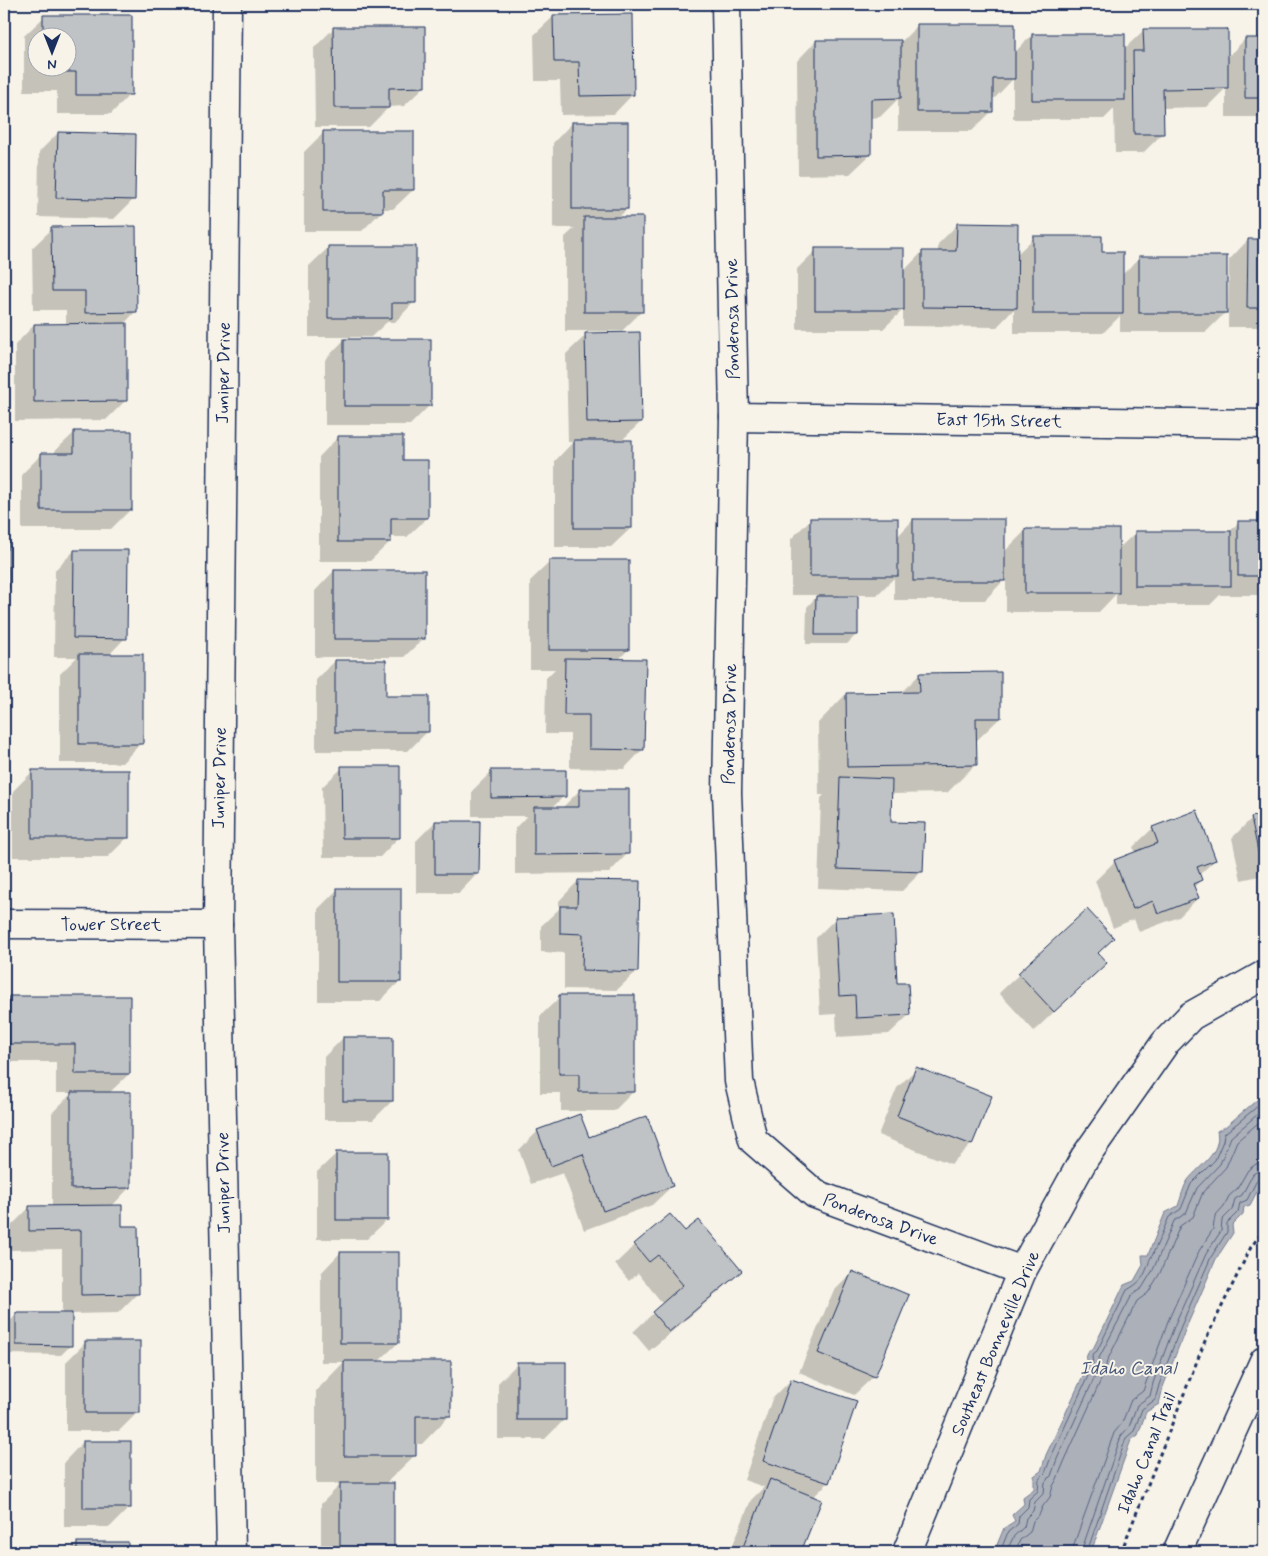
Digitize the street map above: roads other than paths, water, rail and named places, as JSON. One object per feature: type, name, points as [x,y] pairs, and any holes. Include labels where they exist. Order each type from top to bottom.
[{"type":"street","name":"Juniper Drive","points":[[227,4],[218,925],[231,1552]]},
{"type":"street","name":"Ponderosa Drive","points":[[726,4],[734,417],[727,794],[739,1081],[753,1140],[816,1194],[1022,1271]]},
{"type":"street","name":"East 15th Street","points":[[734,417],[1264,424]]},
{"type":"street","name":"Tower Street","points":[[4,924],[218,925]]},
{"type":"street","name":"Southeast Bonneville Drive","points":[[907,1552],[1022,1271],[1085,1157],[1165,1043],[1191,1016],[1264,976]]},
{"type":"street","points":[[1177,1552],[1264,1361]]},
{"type":"water","name":"Idaho Canal","points":[[1264,1094],[1264,1178],[1250,1205],[1244,1207],[1243,1214],[1232,1225],[1233,1233],[1216,1259],[1186,1328],[1163,1387],[1159,1404],[1146,1412],[1138,1435],[1131,1440],[1091,1552],[994,1552],[1004,1528],[1015,1521],[1012,1515],[1024,1504],[1023,1497],[1034,1489],[1034,1476],[1041,1471],[1046,1455],[1089,1363],[1086,1358],[1089,1350],[1093,1349],[1124,1285],[1134,1281],[1143,1265],[1142,1255],[1148,1255],[1165,1213],[1178,1206],[1188,1180],[1213,1152],[1218,1139],[1217,1131],[1225,1127]]}]
